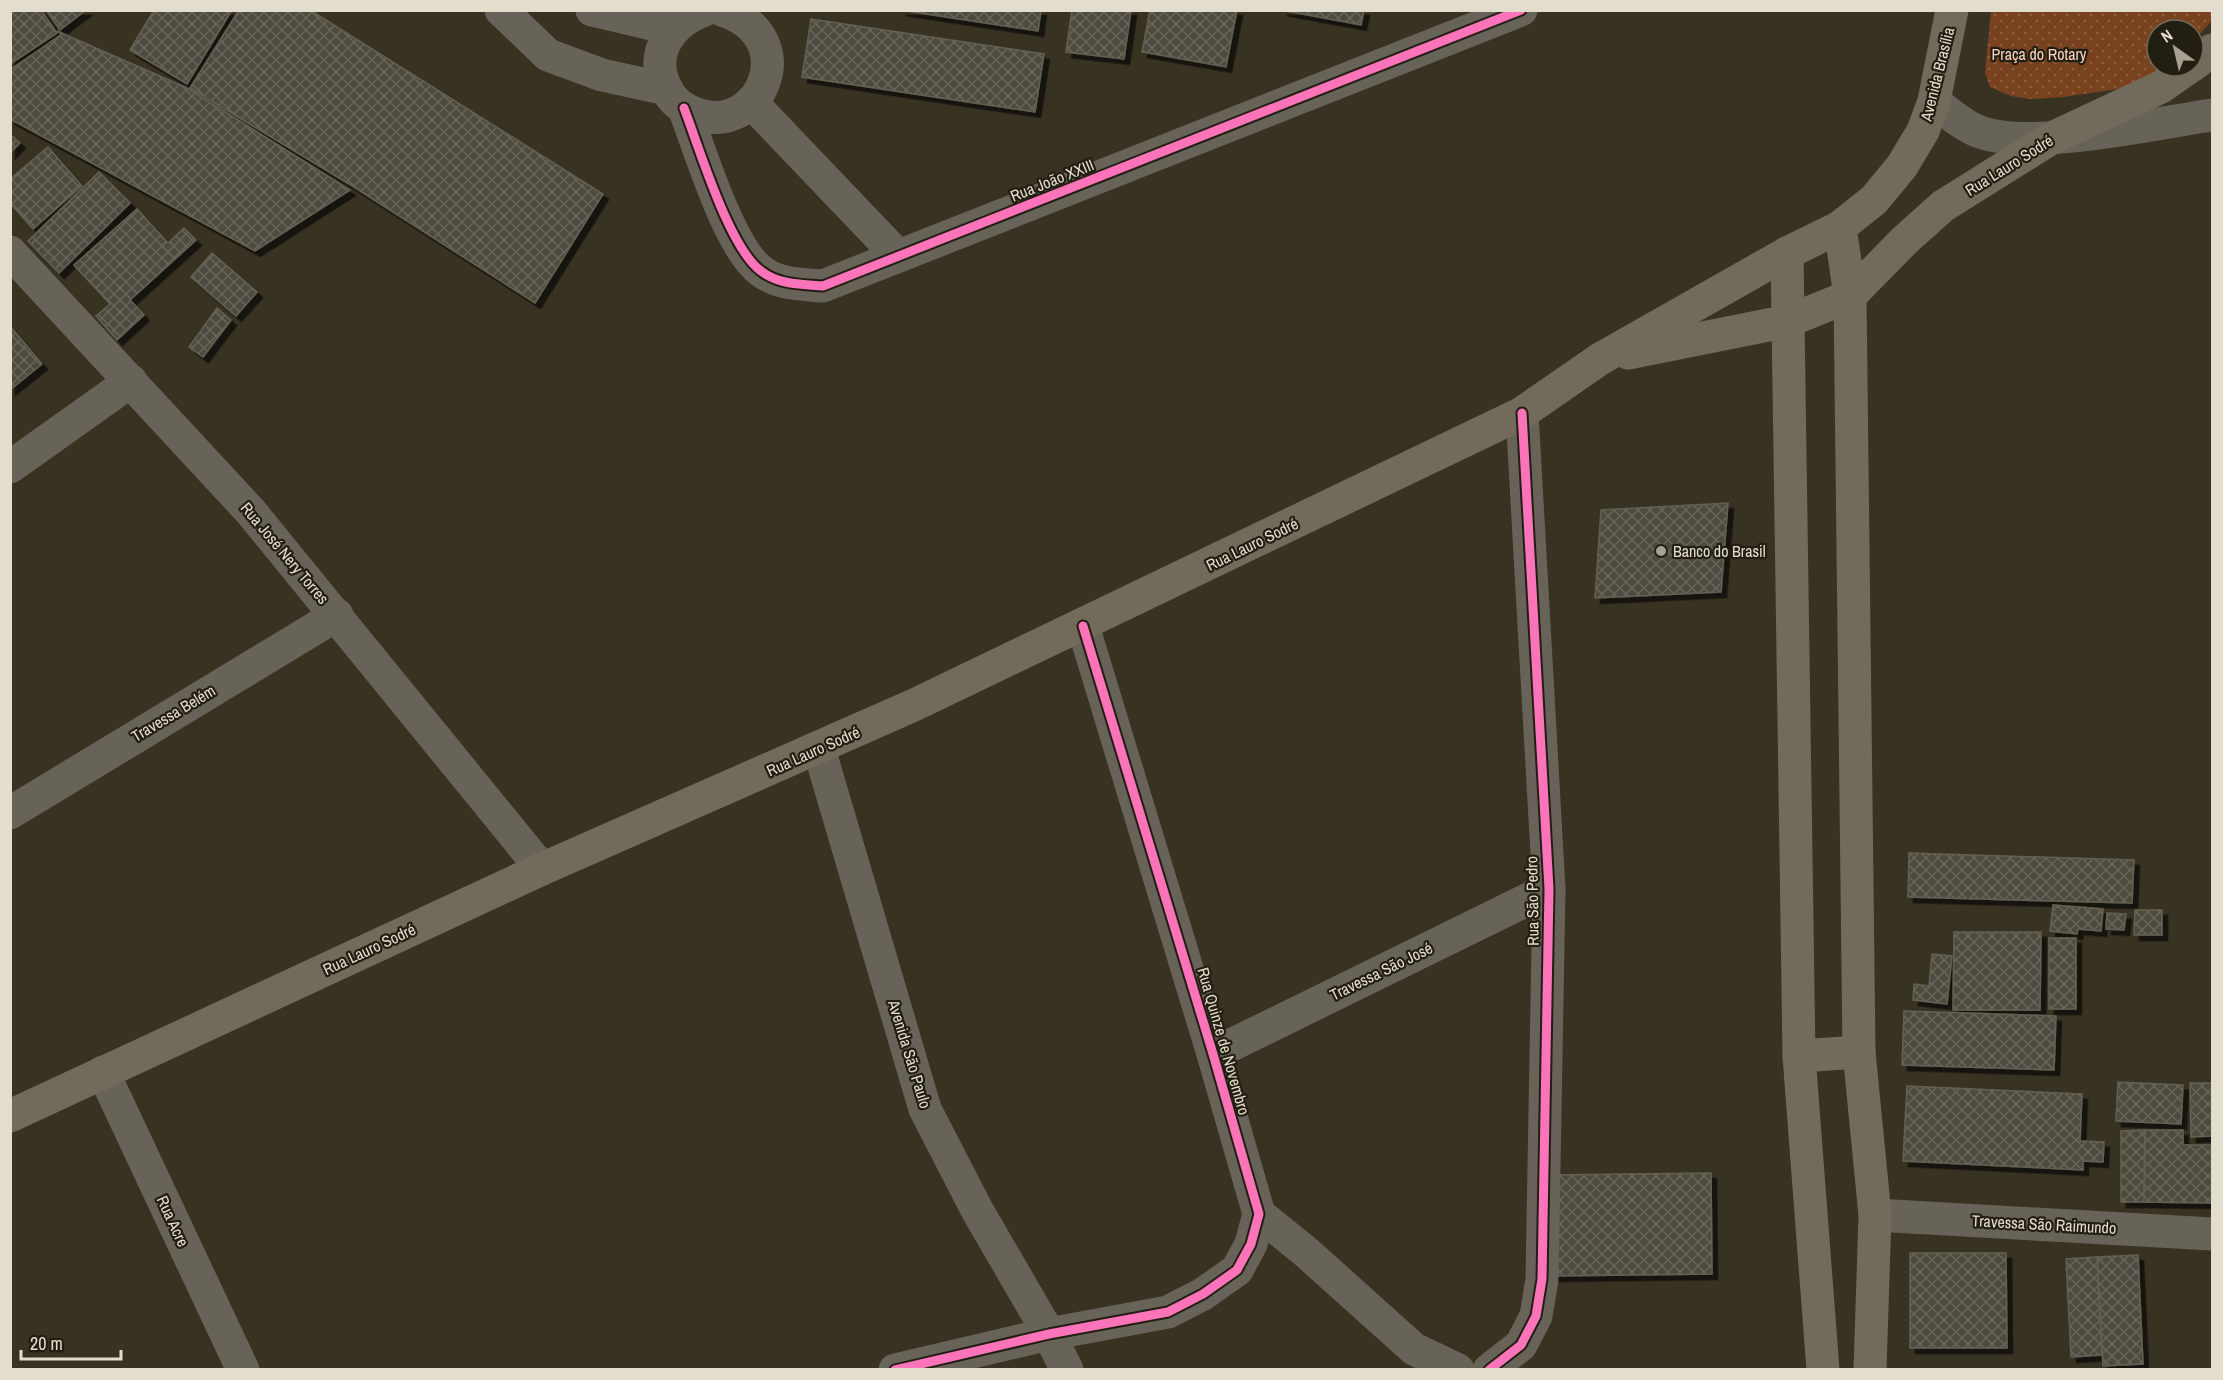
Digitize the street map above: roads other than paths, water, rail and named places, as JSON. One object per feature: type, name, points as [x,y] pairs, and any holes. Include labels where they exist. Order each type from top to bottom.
[{"type":"main road","name":"Avenida Brasília","points":[[1787,253],[1840,227],[1874,200],[1902,166],[1923,131],[1934,101],[1952,10]]},
{"type":"main road","name":"Rua Lauro Sodré","points":[[1600,358],[1788,321],[1850,296],[1905,240],[1943,206],[2050,138],[2161,87],[2174,78]]},
{"type":"main road","points":[[1840,227],[1850,296],[1859,1052],[1875,1215],[1870,1370]]},
{"type":"main road","name":"Rua Lauro Sodré","points":[[10,1116],[542,869],[819,749],[1083,626],[1522,413],[1600,358],[1787,253]]},
{"type":"main road","points":[[1787,253],[1799,1056],[1823,1370]]},
{"type":"main road","points":[[1799,1056],[1859,1052]]},
{"type":"street","points":[[501,10],[548,55],[675,99],[705,117],[723,117],[739,112],[762,88],[767,72],[768,55],[760,22],[752,25],[722,10]]},
{"type":"street","points":[[592,10],[673,29],[689,16],[705,10]]},
{"type":"street","name":"Rua João XXIII","points":[[673,29],[661,56],[660,73],[675,99],[742,248],[760,271],[784,283],[823,286],[1521,10]]},
{"type":"street","points":[[1934,101],[1955,119],[1977,131],[2002,137],[2050,138],[2212,115]]},
{"type":"street","points":[[751,102],[898,256]]},
{"type":"street","name":"Rua José Nery Torres","points":[[10,252],[251,512],[542,869]]},
{"type":"street","points":[[10,467],[131,381]]},
{"type":"street","name":"Rua São Pedro","points":[[1489,1370],[1521,1345],[1536,1316],[1542,1279],[1549,889],[1522,413]]},
{"type":"street","name":"Travessa Belém","points":[[10,813],[336,615]]},
{"type":"street","name":"Rua Quinze de Novembro","points":[[895,1370],[1049,1334],[1168,1312],[1203,1294],[1237,1270],[1251,1244],[1258,1214],[1213,1054],[1083,626]]},
{"type":"street","name":"Avenida São Paulo","points":[[819,749],[925,1109],[977,1210],[1049,1334],[1066,1370]]},
{"type":"street","name":"Travessa São José","points":[[1213,1054],[1549,889]]},
{"type":"street","name":"Rua Acre","points":[[103,1072],[243,1370]]},
{"type":"street","points":[[1258,1214],[1306,1252],[1414,1349],[1458,1370]]},
{"type":"street","name":"Travessa São Raimundo","points":[[1875,1215],[2212,1234]]},
{"type":"place","name":"Banco do Brasil","points":[[1661,551]]},
{"type":"park label","name":"Praça do Rotary","points":[[2039,54]]}]
